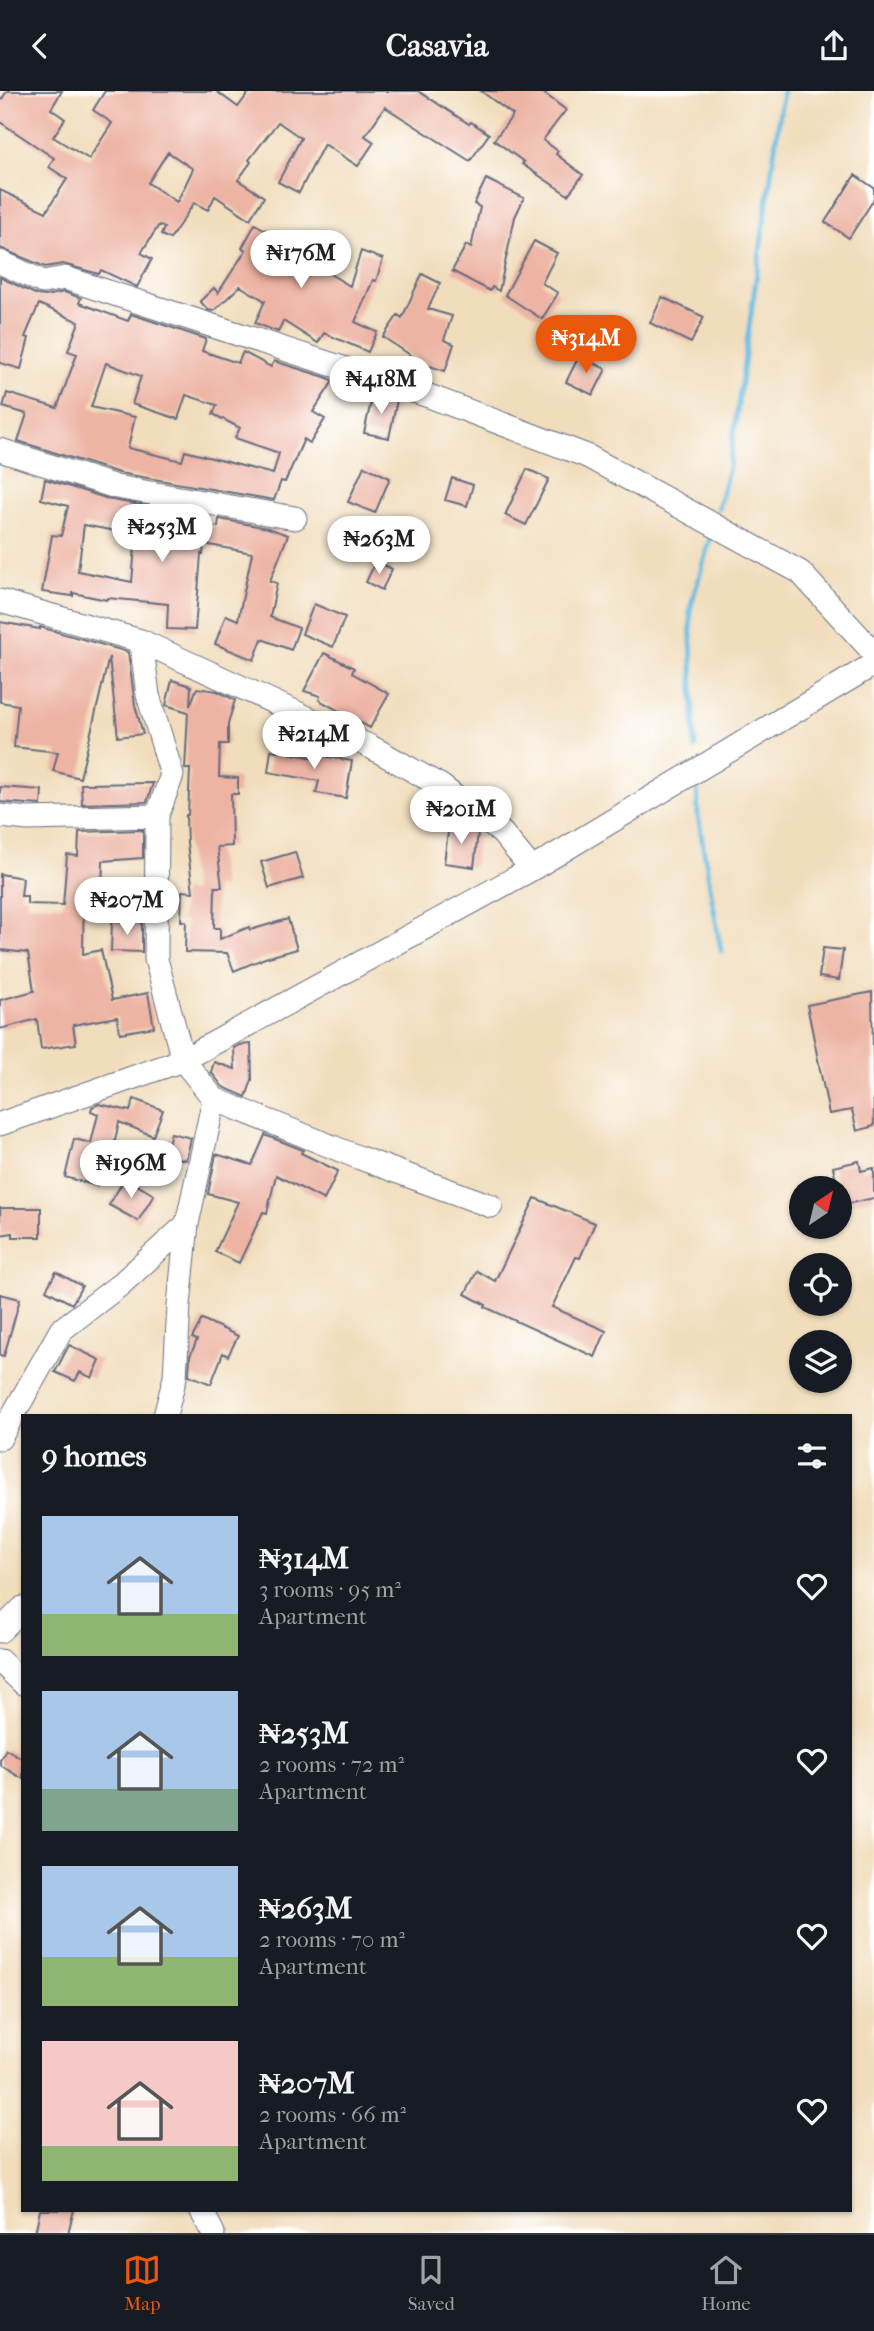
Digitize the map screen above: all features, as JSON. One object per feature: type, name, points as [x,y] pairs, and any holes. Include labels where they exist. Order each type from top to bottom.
[{"type":"street","points":[[0,262],[43,282],[65,278],[429,396],[587,456],[800,572],[874,653]]},
{"type":"street","points":[[0,450],[116,487],[295,518]]},
{"type":"street","points":[[0,601],[141,641],[372,747],[441,786],[502,833],[532,869]]},
{"type":"street","points":[[141,641],[148,695],[172,775],[156,815],[156,959],[183,1060],[214,1099],[360,1158],[491,1206]]},
{"type":"street","points":[[0,1124],[183,1060],[532,869],[874,664]]},
{"type":"street","points":[[0,816],[28,819],[156,815]]},
{"type":"street","points":[[165,1414],[175,1377],[187,1224],[214,1099]]},
{"type":"street","points":[[0,1438],[61,1330],[121,1284],[187,1224]]},
{"type":"street","points":[[0,1631],[21,1610]]},
{"type":"street","points":[[0,1661],[21,1681]]},
{"type":"street","points":[[202,2212],[213,2233]]},
{"type":"building","points":[[7,91],[62,91],[51,109],[65,119],[53,137],[89,159],[112,123],[93,110],[105,91],[216,91],[238,107],[250,91],[418,91],[489,134],[470,161],[385,107],[365,136],[374,142],[358,166],[324,144],[299,193],[278,182],[301,138],[278,122],[249,160],[251,162],[238,180],[264,197],[250,219],[215,196],[208,210],[194,203],[170,239],[161,235],[164,228],[159,225],[141,253],[152,259],[137,287],[101,270],[99,274],[63,264],[45,267],[0,248],[0,190],[46,212],[67,179],[49,167],[54,158],[0,122],[0,102]],"holes":[[[168,152],[193,169],[177,202],[148,183]]]},
{"type":"building","points":[[481,91],[541,91],[566,110],[543,140],[583,175],[568,195],[522,164],[524,162],[494,140],[513,115]]},
{"type":"building","points":[[855,175],[874,188],[874,199],[849,238],[825,222]]},
{"type":"building","points":[[486,179],[524,198],[515,217],[499,291],[492,287],[490,291],[452,271],[466,245],[471,248],[480,207],[474,204]]},
{"type":"building","points":[[255,224],[292,245],[294,240],[315,249],[310,262],[350,286],[361,251],[383,259],[376,281],[373,280],[355,322],[377,332],[368,352],[324,333],[318,343],[283,321],[278,332],[255,323],[265,301],[240,286],[214,311],[208,310],[200,301],[214,288],[218,293],[246,250],[242,248]]},
{"type":"building","points":[[534,241],[557,253],[542,283],[558,293],[542,319],[505,295]]},
{"type":"building","points":[[422,274],[440,283],[428,309],[452,316],[444,340],[454,344],[445,371],[417,362],[418,360],[383,337],[398,315],[402,318]]},
{"type":"building","points":[[0,277],[37,295],[64,292],[81,298],[79,303],[128,321],[131,314],[206,339],[202,351],[238,363],[243,352],[271,367],[274,361],[333,381],[313,412],[325,419],[310,443],[304,439],[285,482],[281,481],[274,500],[119,473],[18,441],[27,414],[3,407],[7,393],[57,408],[77,354],[68,351],[79,322],[39,304],[25,337],[29,338],[21,369],[0,363]],"holes":[[[106,363],[141,376],[132,404],[178,419],[186,395],[217,405],[213,414],[240,428],[235,438],[279,453],[273,474],[185,451],[182,461],[128,448],[135,417],[91,407]]]},
{"type":"building","points":[[662,297],[704,317],[691,343],[650,323]]},
{"type":"building","points":[[579,356],[606,369],[593,395],[566,382]]},
{"type":"building","points":[[376,394],[397,400],[389,438],[364,433],[370,406]]},
{"type":"building","points":[[364,466],[390,478],[375,513],[348,502]]},
{"type":"building","points":[[527,469],[549,479],[526,525],[505,515]]},
{"type":"building","points":[[452,478],[473,485],[467,506],[445,500]]},
{"type":"building","points":[[45,479],[112,500],[175,511],[173,521],[218,527],[219,519],[268,528],[288,535],[270,581],[277,583],[270,617],[299,628],[291,650],[262,639],[254,660],[215,644],[226,615],[238,620],[252,553],[204,544],[195,630],[167,629],[168,604],[42,592],[52,535],[61,536],[68,506],[41,499]],"holes":[[[84,525],[136,535],[132,582],[78,571]]]},
{"type":"building","points":[[376,561],[392,569],[382,590],[366,582]]},
{"type":"building","points":[[314,604],[345,617],[333,647],[302,634]]},
{"type":"building","points":[[0,622],[40,627],[128,652],[135,705],[143,734],[118,737],[109,657],[80,778],[53,771],[58,752],[14,747],[18,705],[0,702]]},
{"type":"building","points":[[324,653],[354,668],[352,673],[389,694],[370,728],[319,700],[320,696],[304,691]]},
{"type":"building","points":[[172,680],[191,686],[190,706],[197,688],[217,691],[235,700],[228,724],[228,744],[220,744],[219,777],[238,778],[238,794],[231,794],[232,846],[217,847],[222,887],[215,887],[214,928],[220,928],[220,939],[249,927],[250,930],[288,919],[297,949],[234,971],[227,953],[185,952],[186,921],[181,921],[182,891],[193,892],[186,815],[190,769],[185,769],[188,712],[166,705]]},
{"type":"building","points":[[271,750],[352,761],[346,798],[316,793],[319,781],[268,772]]},
{"type":"building","points":[[153,783],[147,802],[82,804],[81,784]]},
{"type":"building","points":[[0,787],[42,790],[41,805],[0,802]]},
{"type":"building","points":[[449,824],[471,827],[478,832],[474,867],[444,863]]},
{"type":"building","points":[[143,830],[143,858],[103,861],[102,887],[84,886],[83,954],[101,950],[112,1000],[148,993],[154,1027],[120,1033],[117,1017],[73,1025],[76,1044],[41,1049],[37,1019],[0,1029],[0,1000],[34,991],[28,953],[0,950],[0,874],[23,878],[21,896],[27,896],[27,904],[63,905],[67,855],[78,856],[79,832]]},
{"type":"building","points":[[295,852],[303,878],[269,888],[261,862]]},
{"type":"building","points":[[112,921],[142,922],[142,952],[111,951]]},
{"type":"building","points":[[823,948],[843,950],[839,980],[819,977]]},
{"type":"building","points":[[872,992],[874,1126],[857,1131],[852,1110],[829,1114],[807,1005]]},
{"type":"building","points":[[251,1044],[252,1080],[246,1097],[223,1087],[211,1072],[214,1062],[235,1069],[234,1048]]},
{"type":"building","points":[[134,1099],[163,1110],[153,1136],[119,1122],[114,1145],[108,1143],[97,1186],[65,1177],[74,1139],[91,1143],[98,1114],[91,1111],[92,1107],[99,1104],[130,1111]]},
{"type":"building","points":[[171,1133],[191,1138],[186,1160],[165,1155]]},
{"type":"building","points":[[265,1135],[303,1150],[301,1153],[338,1171],[324,1200],[276,1175],[267,1213],[263,1212],[239,1263],[215,1252],[238,1202],[208,1194],[216,1154],[252,1165]]},
{"type":"building","points":[[859,1161],[861,1171],[874,1168],[874,1198],[852,1203],[852,1176],[835,1176],[833,1167]]},
{"type":"building","points":[[125,1178],[154,1195],[138,1221],[109,1205]]},
{"type":"building","points":[[535,1198],[595,1223],[580,1258],[576,1257],[552,1307],[606,1331],[595,1357],[485,1307],[486,1305],[465,1294],[477,1271],[495,1281]]},
{"type":"building","points":[[0,1208],[41,1208],[41,1237],[13,1237],[13,1233],[0,1235]]},
{"type":"building","points":[[56,1272],[82,1286],[72,1304],[46,1290]]},
{"type":"building","points":[[0,1294],[20,1299],[4,1356],[0,1355]]},
{"type":"building","points":[[202,1319],[238,1336],[228,1356],[223,1353],[211,1384],[189,1375],[190,1356],[197,1340],[192,1338]]},
{"type":"building","points":[[69,1345],[100,1360],[92,1378],[80,1372],[75,1381],[55,1372]]},
{"type":"building","points":[[6,1749],[21,1758],[21,1778],[0,1765],[0,1759]]},
{"type":"building","points":[[40,2212],[73,2212],[68,2233],[35,2233]]},
{"type":"waterway","points":[[718,508],[729,467],[783,91]]},
{"type":"waterway","points":[[695,748],[690,609],[711,535]]},
{"type":"waterway","points":[[697,784],[698,816],[721,951]]}]
